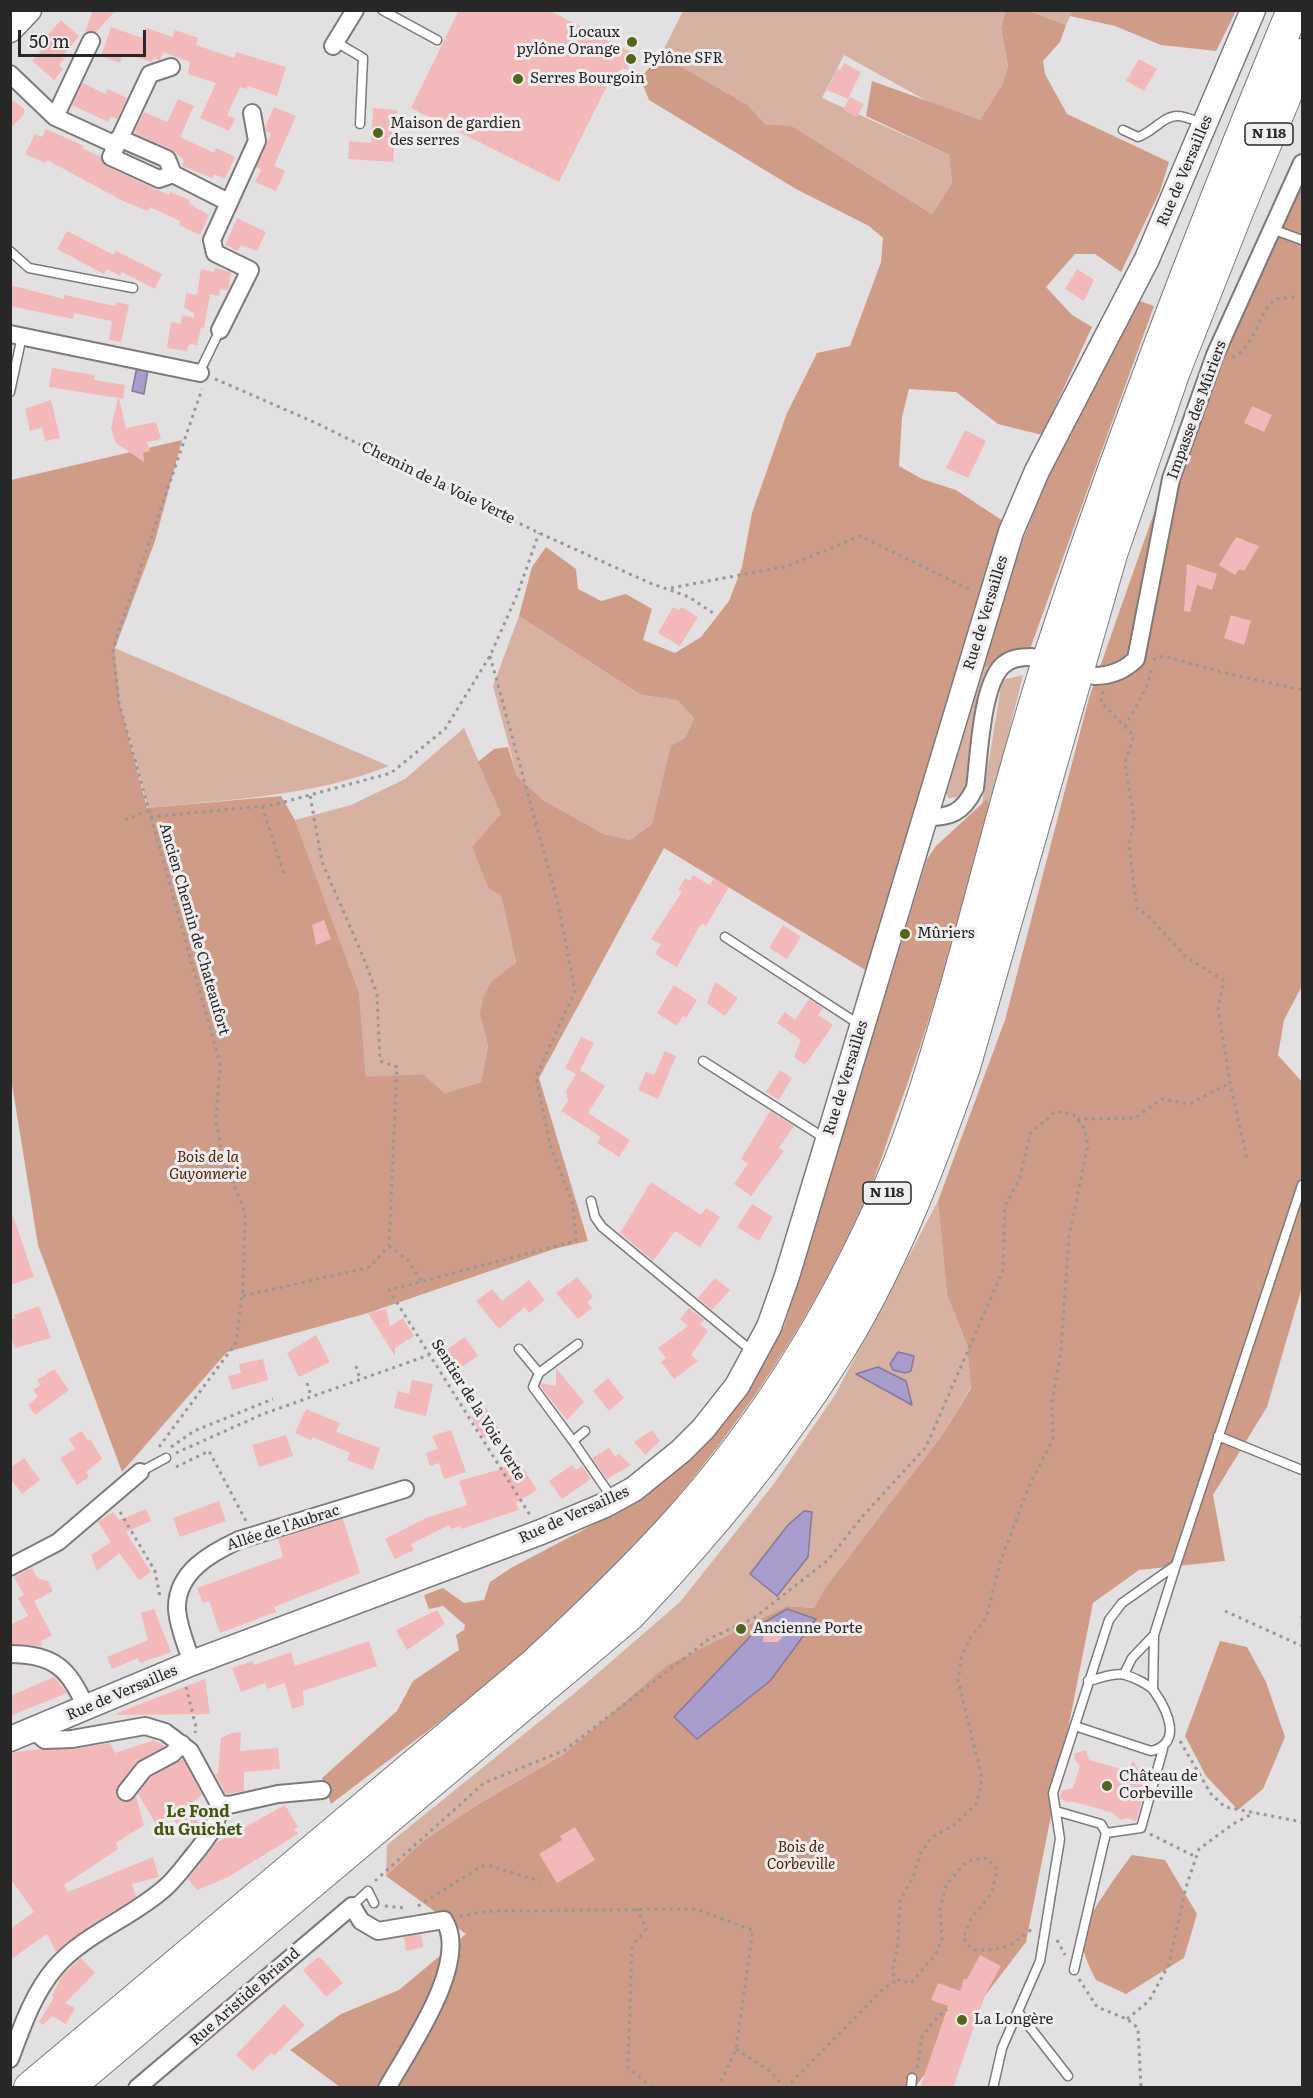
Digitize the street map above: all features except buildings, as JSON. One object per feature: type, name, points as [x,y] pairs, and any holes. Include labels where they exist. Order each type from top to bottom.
[{"type":"highway","name":"N 118","points":[[30,2088],[533,1666],[609,1595],[679,1521],[721,1471],[807,1347],[844,1284],[896,1173],[937,1055],[1047,665],[1164,328],[1293,10]]},
{"type":"highway","name":"N 118","points":[[68,2086],[629,1615],[696,1544],[743,1487],[833,1359],[871,1293],[942,1129],[970,1045],[1111,554],[1174,371],[1236,213],[1302,56]]},
{"type":"main road","points":[[10,30],[29,10]]},
{"type":"main road","name":"Rue de Versailles","points":[[22,1735],[86,1708],[189,1675],[541,1532],[613,1500],[658,1471],[703,1429],[737,1386],[756,1355],[779,1301],[1011,532],[1037,471],[1205,124],[1253,10]]},
{"type":"street","points":[[335,44],[355,10]]},
{"type":"street","points":[[55,117],[91,41]]},
{"type":"street","points":[[118,142],[150,74],[171,67]]},
{"type":"street","points":[[10,74],[55,117],[167,159],[173,174],[228,202]]},
{"type":"street","points":[[218,334],[250,270],[215,253],[212,240],[257,141],[252,113]]},
{"type":"street","name":"Impasse des Mûriers","points":[[1094,676],[1108,676],[1122,671],[1136,659],[1171,479],[1215,355],[1302,163]]},
{"type":"street","points":[[16,335],[202,377]]},
{"type":"street","points":[[924,817],[943,818],[953,813],[970,798],[975,788],[993,682],[1003,665],[1014,658],[1032,657]]},
{"type":"street","points":[[10,1567],[58,1542],[140,1472]]},
{"type":"street","name":"Allée de l'Aubrac","points":[[189,1675],[177,1609],[183,1584],[194,1567],[214,1552],[254,1536],[405,1489]]},
{"type":"street","points":[[10,1654],[42,1657],[62,1667],[76,1683],[86,1708]]},
{"type":"street","points":[[10,2059],[28,2014],[56,1966],[95,1935],[166,1887],[208,1838],[217,1821],[219,1804],[186,1748],[165,1732],[145,1726],[63,1739],[45,1740],[22,1735]]},
{"type":"street","points":[[126,1792],[144,1769],[186,1748]]},
{"type":"street","points":[[219,1804],[229,1805],[278,1794],[322,1790]]},
{"type":"street","points":[[352,1906],[361,1921],[378,1930],[444,1920],[449,1928],[450,1963],[435,2002],[387,2088]]},
{"type":"street","name":"Rue Aristide Briand","points":[[137,2088],[352,1906]]},
{"type":"lane","points":[[381,10],[436,40]]},
{"type":"lane","points":[[335,44],[363,58],[360,124]]},
{"type":"lane","points":[[1123,130],[1138,137],[1146,135],[1172,117],[1179,115],[1205,124]]},
{"type":"lane","points":[[1272,229],[1302,240]]},
{"type":"lane","points":[[10,251],[29,268],[133,288]]},
{"type":"lane","points":[[202,377],[218,334]]},
{"type":"lane","points":[[10,392],[16,335]]},
{"type":"lane","points":[[725,937],[862,1026]]},
{"type":"lane","points":[[703,1061],[827,1140]]},
{"type":"lane","points":[[1106,1833],[1141,1828],[1163,1749],[1170,1740],[1172,1728],[1153,1689],[1154,1635],[1302,1185]]},
{"type":"lane","points":[[591,1201],[595,1217],[602,1227],[756,1355]]},
{"type":"lane","points":[[578,1344],[539,1373],[533,1387],[613,1500]]},
{"type":"lane","points":[[519,1349],[539,1373]]},
{"type":"lane","points":[[573,1441],[585,1431]]},
{"type":"lane","points":[[1218,1436],[1302,1470]]},
{"type":"lane","points":[[140,1472],[166,1458]]},
{"type":"lane","points":[[993,2088],[1002,2048],[1040,1961],[1060,1839],[1053,1793],[1109,1620],[1122,1603],[1176,1565]]},
{"type":"lane","points":[[1124,1674],[1132,1658],[1154,1635]]},
{"type":"lane","points":[[1088,1681],[1124,1674],[1153,1689]]},
{"type":"lane","points":[[1074,1726],[1151,1751],[1163,1749]]},
{"type":"lane","points":[[1056,1811],[1101,1824],[1106,1833],[1074,1970]]},
{"type":"lane","points":[[352,1906],[368,1891],[374,1903]]},
{"type":"lane","points":[[1018,2012],[1068,2076]]},
{"type":"lane","points":[[910,2088],[912,2078]]},
{"type":"path","points":[[1215,355],[1235,357],[1244,349],[1266,307],[1275,299],[1297,297]]},
{"type":"path","name":"Chemin de la Voie Verte","points":[[202,377],[316,423],[538,533],[650,583],[689,597],[712,613]]},
{"type":"path","name":"Ancien Chemin de Chateaufort","points":[[140,1472],[236,1343],[242,1296],[245,1212],[223,1158],[216,1121],[220,1064],[147,811],[119,703],[113,650],[202,377]]},
{"type":"path","points":[[150,817],[262,806],[390,773],[445,729],[490,656],[517,595],[538,533]]},
{"type":"path","name":"Chemin de la Voie Verte","points":[[669,588],[788,566],[860,536],[989,599]]},
{"type":"path","points":[[389,1246],[408,1260],[422,1282],[576,1241],[573,1204],[550,1144],[536,1077],[575,991],[558,904],[490,656]]},
{"type":"path","points":[[1125,727],[1134,706],[1144,696],[1150,679],[1152,661],[1163,656],[1302,690]]},
{"type":"path","points":[[1094,676],[1104,693],[1101,702],[1134,736],[1125,762],[1134,820],[1129,845],[1137,908],[1150,918],[1185,956],[1224,981],[1218,1008],[1230,1083],[1247,1159]]},
{"type":"path","points":[[242,1296],[370,1267],[389,1246],[397,1067],[380,1061],[377,994],[322,862],[310,795]]},
{"type":"path","points":[[262,806],[284,874]]},
{"type":"path","points":[[125,820],[147,811]]},
{"type":"path","points":[[1077,1119],[1135,1118],[1162,1099],[1190,1104],[1230,1083]]},
{"type":"path","points":[[368,1891],[376,1880],[484,1783],[565,1750],[709,1639],[754,1618],[828,1560],[862,1517],[926,1447],[1004,1270],[1005,1206],[1020,1178],[1030,1134],[1056,1111],[1074,1115],[1084,1128],[1088,1145],[1069,1236],[1061,1350],[1052,1402],[1053,1439],[1029,1486],[1004,1552],[986,1618],[971,1637],[962,1655],[958,1680],[982,1778],[977,1803],[954,1825],[932,1837],[921,1852],[913,1877],[900,1901],[898,1944],[892,1973],[898,1980],[911,1983],[935,1954],[942,1939],[940,1910],[946,1885],[957,1869],[967,1861],[987,1858],[997,1870],[992,1893],[972,1917],[963,1938],[973,1950],[990,1950],[1013,1945],[1047,1920],[1097,2007],[1127,2019],[1138,2028],[1141,2088]]},
{"type":"path","name":"Sentier de la Voie Verte","points":[[422,1282],[389,1290],[541,1532]]},
{"type":"path","points":[[166,1458],[253,1418],[429,1355]]},
{"type":"path","points":[[356,1366],[360,1379]]},
{"type":"path","points":[[307,1383],[311,1396]]},
{"type":"path","points":[[166,1458],[168,1449],[194,1431],[273,1399]]},
{"type":"path","points":[[171,1470],[208,1450],[254,1536]]},
{"type":"path","points":[[111,1498],[155,1571],[161,1601]]},
{"type":"path","points":[[1225,1611],[1302,1646]]},
{"type":"path","points":[[1302,1616],[1302,1625]]},
{"type":"path","points":[[186,1748],[196,1727],[189,1675]]},
{"type":"path","points":[[1172,1728],[1211,1794],[1225,1808],[1302,1822]]},
{"type":"path","points":[[1127,2019],[1149,2001],[1169,1964],[1186,1887],[1199,1849],[1233,1824],[1254,1813]]},
{"type":"path","points":[[1141,1828],[1158,1840],[1181,1847],[1196,1857]]},
{"type":"path","points":[[416,1906],[424,1904],[482,1866],[490,1866],[540,1881]]},
{"type":"path","points":[[374,1903],[406,1908]]},
{"type":"path","points":[[637,1908],[646,1929],[632,1946],[628,2068],[653,2088]]},
{"type":"path","points":[[444,1920],[474,1912],[493,1911],[695,1909],[753,1930],[736,2049],[718,2088]]},
{"type":"path","points":[[736,2049],[770,2071],[786,2088],[884,1988],[898,1980]]},
{"type":"path","points":[[921,2057],[925,2033],[947,2009]]},
{"type":"shaded area","points":[[1005,10],[1001,28],[1008,66],[1002,85],[980,120],[954,116],[844,55],[822,98],[949,155],[952,183],[932,214],[792,126],[765,124],[748,105],[661,55],[683,11]]},
{"type":"shaded area","points":[[1029,11],[1073,11],[1066,25]]},
{"type":"shaded area","points":[[137,367],[148,370],[144,394],[132,391]]},
{"type":"shaded area","points":[[519,616],[641,695],[677,700],[694,718],[661,791],[652,824],[630,840],[604,834],[543,800],[517,776],[493,686]]},
{"type":"shaded area","points":[[115,648],[389,766],[300,791],[148,808],[120,703]]},
{"type":"shaded area","points":[[994,660],[984,685],[968,786],[959,797],[949,798],[945,792],[947,779],[980,671]]},
{"type":"shaded area","points":[[1023,675],[990,808],[982,804],[1002,680]]},
{"type":"shaded area","points":[[464,728],[502,814],[501,894],[516,964],[492,981],[480,1015],[488,1046],[481,1082],[445,1093],[423,1074],[366,1078],[359,992],[295,820],[351,805],[405,779]]},
{"type":"shaded area","points":[[938,1201],[947,1295],[967,1345],[971,1387],[943,1434],[824,1589],[814,1608],[787,1606],[667,1665],[564,1754],[477,1805],[423,1841],[386,1876],[387,1845],[576,1692],[680,1602],[773,1485],[835,1395]]},
{"type":"shaded area","points":[[898,1352],[914,1356],[911,1371],[905,1373],[893,1370],[890,1364]]},
{"type":"shaded area","points":[[878,1367],[906,1381],[912,1405],[856,1374]]},
{"type":"shaded area","points":[[804,1511],[812,1512],[808,1557],[777,1596],[750,1574],[788,1525]]},
{"type":"shaded area","points":[[787,1609],[816,1619],[770,1681],[697,1739],[674,1717],[763,1623]]},
{"type":"green space","points":[[1073,10],[1236,11],[1216,51],[1161,45],[1115,26],[1070,16]]},
{"type":"green space","name":"Bois de la Guyonnerie","points":[[1005,11],[1029,11],[1066,25],[1060,42],[1043,61],[1045,74],[1067,114],[1169,162],[1160,191],[1121,272],[1095,254],[1075,254],[1046,287],[1072,315],[1092,327],[1042,435],[998,424],[956,392],[909,389],[902,417],[899,466],[922,479],[956,490],[1003,521],[867,971],[664,848],[539,1078],[588,1241],[554,1249],[368,1313],[227,1352],[122,1472],[38,1245],[11,1078],[11,480],[182,440],[155,541],[115,648],[120,703],[147,808],[281,796],[295,820],[359,992],[366,1077],[423,1074],[445,1093],[481,1082],[488,1046],[480,1015],[483,997],[492,981],[516,963],[501,895],[489,889],[472,847],[501,814],[478,762],[494,749],[508,747],[517,776],[543,800],[604,834],[630,840],[652,824],[671,746],[685,738],[694,718],[677,700],[641,695],[519,616],[532,567],[546,547],[576,569],[578,589],[601,601],[626,594],[652,609],[643,640],[675,653],[701,637],[729,601],[742,567],[752,513],[787,413],[817,353],[850,346],[881,262],[883,238],[869,226],[796,189],[649,100],[640,78],[661,55],[748,105],[765,124],[792,126],[932,214],[952,183],[949,155],[866,116],[872,81],[980,120],[1002,85],[1008,66],[1001,28]]},
{"type":"green space","name":"Bois de Corbeville","points":[[1302,187],[1302,986],[1284,1020],[1278,1055],[1302,1082],[1302,1287],[1267,1407],[1213,1495],[1225,1561],[1139,1570],[1093,1603],[1026,1942],[915,2087],[340,2087],[290,2050],[341,2014],[399,1990],[466,1934],[386,1876],[423,1841],[477,1805],[564,1754],[667,1665],[787,1606],[814,1608],[824,1589],[943,1434],[971,1388],[967,1345],[947,1295],[938,1201],[1005,1020],[1089,698],[1207,362],[1295,195]]},
{"type":"green space","points":[[1140,301],[1154,306],[1030,649],[1006,653],[980,671],[1003,590],[1053,464]]},
{"type":"green space","points":[[987,799],[990,808],[945,966],[921,1044],[875,1176],[834,1265],[770,1372],[698,1472],[616,1566],[571,1611],[484,1687],[331,1804],[322,1778],[397,1711],[413,1681],[459,1650],[456,1635],[464,1630],[465,1625],[443,1606],[429,1609],[424,1595],[443,1588],[464,1603],[484,1600],[490,1582],[511,1568],[640,1500],[712,1438],[784,1327],[927,859],[936,846]]},
{"type":"green space","points":[[1220,1641],[1247,1647],[1266,1682],[1285,1737],[1263,1789],[1238,1810],[1206,1776],[1185,1736]]},
{"type":"green space","points":[[1132,1855],[1165,1860],[1197,1914],[1184,1958],[1126,1994],[1096,1980],[1086,1959],[1083,1935],[1104,1895]]},
{"type":"place","name":"Locaux pylône Orange","points":[[632,42]]},
{"type":"place","name":"Pylône SFR","points":[[631,59]]},
{"type":"place","name":"Serres Bourgoin","points":[[518,79]]},
{"type":"place","name":"Maison de gardien des serres","points":[[378,133]]},
{"type":"place","name":"Mûriers","points":[[905,934]]},
{"type":"place","name":"Ancienne Porte","points":[[741,1629]]},
{"type":"place","name":"Château de Corbeville","points":[[1107,1786]]},
{"type":"place","name":"La Longère","points":[[962,2020]]},
{"type":"district","name":"Le Fond du Guichet","points":[[198,1821]]}]
